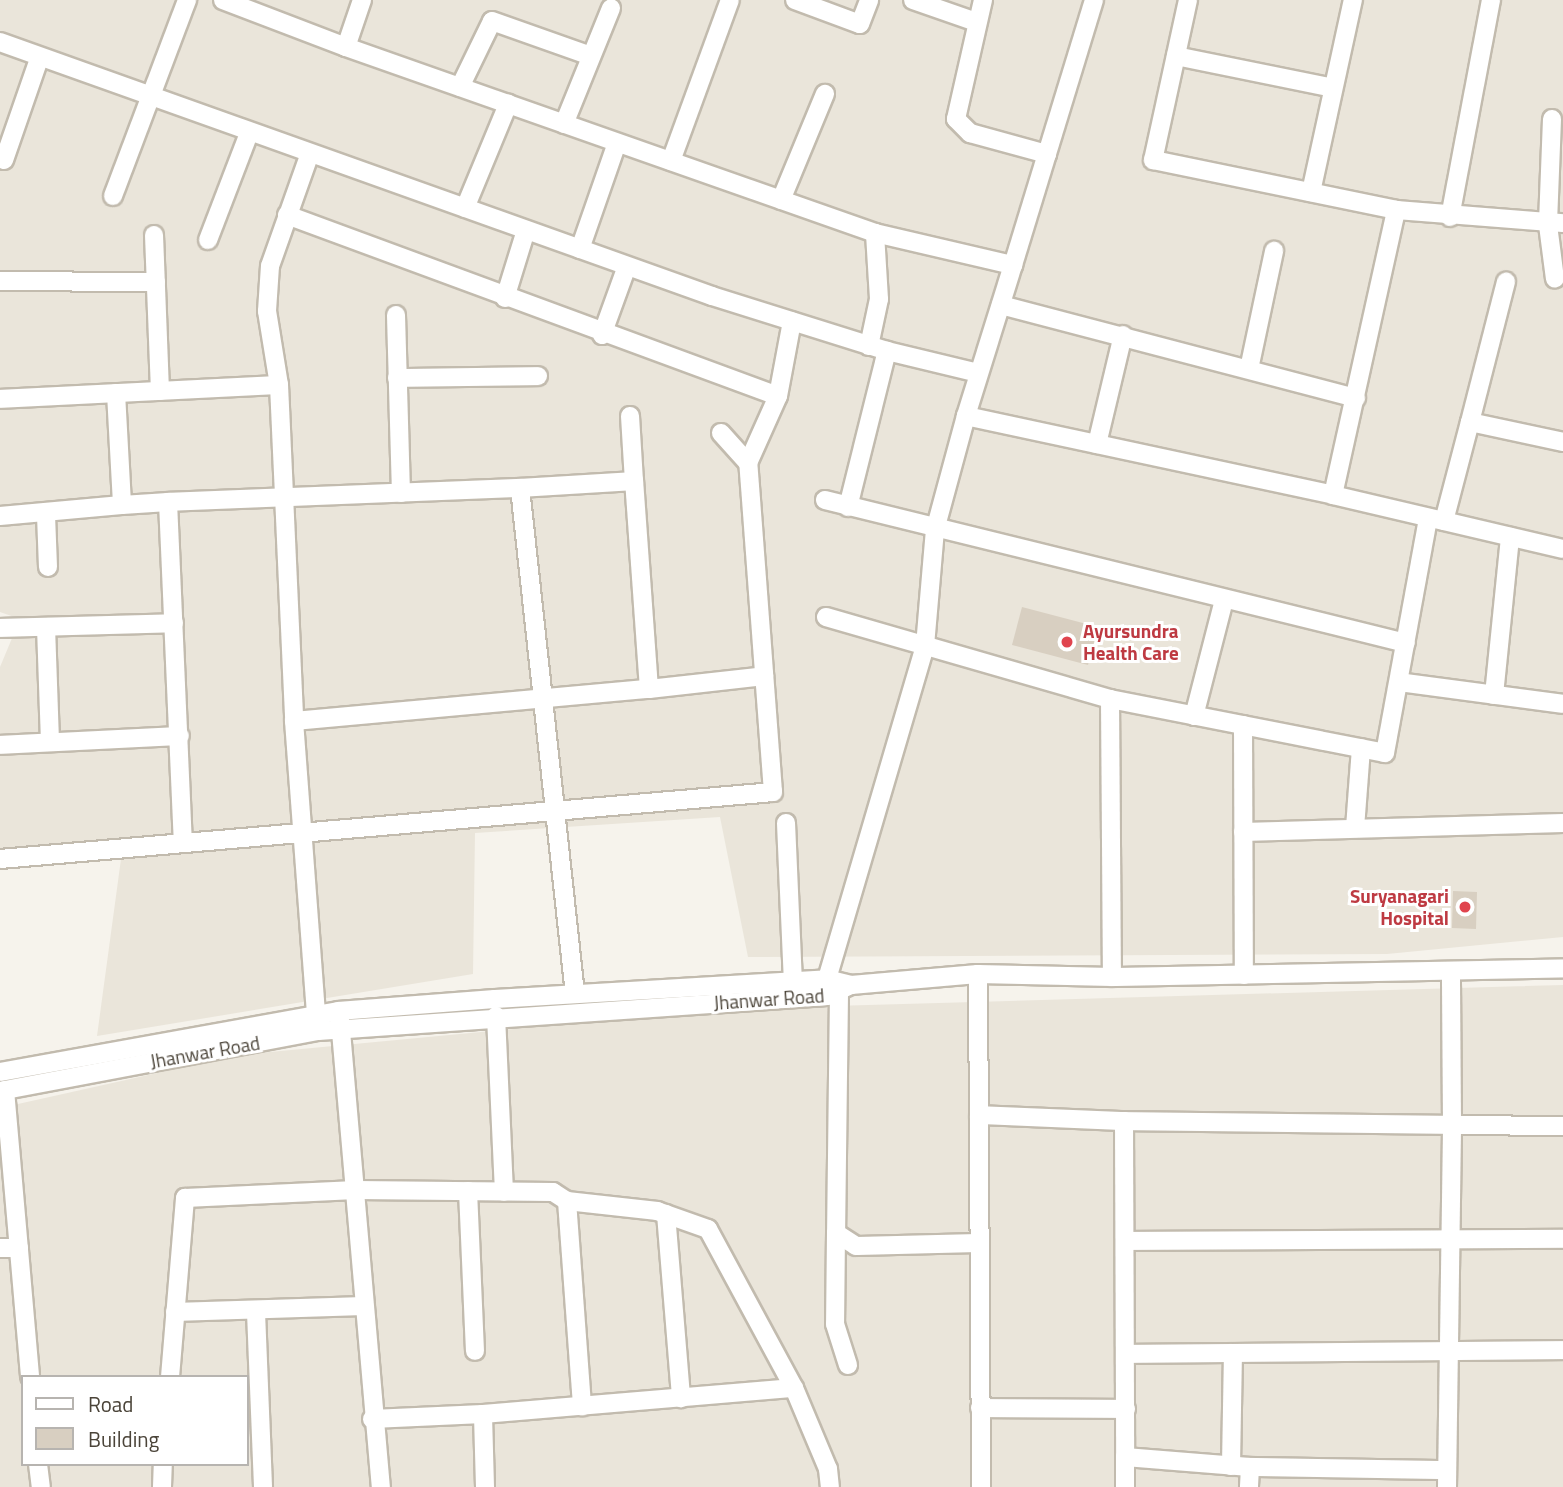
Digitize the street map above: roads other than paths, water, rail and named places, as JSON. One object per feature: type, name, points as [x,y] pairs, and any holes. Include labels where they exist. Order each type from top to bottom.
[{"type":"street","points":[[113,196],[187,0]]},
{"type":"street","points":[[223,0],[346,47],[875,233],[1013,265]]},
{"type":"street","points":[[346,47],[362,0]]},
{"type":"street","points":[[670,161],[730,0]]},
{"type":"street","points":[[795,0],[860,24],[869,0]]},
{"type":"street","points":[[914,0],[976,22]]},
{"type":"street","points":[[983,0],[956,108],[961,128],[1047,154]]},
{"type":"street","points":[[848,1365],[835,1324],[839,986],[925,646],[935,530],[978,373],[1094,0]]},
{"type":"street","points":[[1188,0],[1153,160],[1396,211],[1556,224]]},
{"type":"street","points":[[1311,192],[1353,0]]},
{"type":"street","points":[[1450,217],[1491,0]]},
{"type":"street","points":[[564,124],[611,8]]},
{"type":"street","points":[[460,87],[492,20],[591,56]]},
{"type":"street","points":[[0,42],[39,59],[150,96],[309,156],[627,266],[878,348],[978,373]]},
{"type":"street","points":[[1176,56],[1333,88]]},
{"type":"street","points":[[4,160],[39,59]]},
{"type":"street","points":[[780,200],[825,94]]},
{"type":"street","points":[[465,208],[508,104]]},
{"type":"street","points":[[1552,119],[1555,279]]},
{"type":"street","points":[[208,240],[249,133]]},
{"type":"street","points":[[580,249],[617,143]]},
{"type":"street","points":[[309,156],[270,266],[267,311],[279,385],[294,721],[316,1014]]},
{"type":"street","points":[[1333,495],[1396,211]]},
{"type":"street","points":[[287,215],[602,335],[778,396]]},
{"type":"street","points":[[505,298],[526,230]]},
{"type":"street","points":[[848,507],[878,348],[879,299],[875,233]]},
{"type":"street","points":[[154,235],[160,391]]},
{"type":"street","points":[[1248,369],[1274,251]]},
{"type":"street","points":[[602,335],[627,266]]},
{"type":"street","points":[[0,281],[156,282]]},
{"type":"street","points":[[826,617],[1110,699],[1385,753],[1406,643],[1436,519],[1470,422],[1506,282]]},
{"type":"street","points":[[1001,304],[1356,398]]},
{"type":"street","points":[[396,315],[401,493]]},
{"type":"street","points":[[0,859],[773,792],[747,463],[778,396],[792,321]]},
{"type":"street","points":[[1097,444],[1123,335]]},
{"type":"street","points":[[397,378],[538,376]]},
{"type":"street","points":[[0,399],[279,385]]},
{"type":"street","points":[[116,393],[122,505]]},
{"type":"street","points":[[630,416],[649,690]]},
{"type":"street","points":[[966,416],[1333,495],[1563,549]]},
{"type":"street","points":[[1470,422],[1563,442]]},
{"type":"street","points":[[721,433],[747,463]]},
{"type":"street","points":[[0,516],[46,515],[168,502],[634,481]]},
{"type":"street","points":[[520,488],[552,812],[575,994]]},
{"type":"street","points":[[825,500],[935,530],[1406,643]]},
{"type":"street","points":[[168,502],[183,842]]},
{"type":"street","points":[[46,515],[48,567]]},
{"type":"street","points":[[1494,695],[1510,537]]},
{"type":"street","points":[[1194,716],[1224,600]]},
{"type":"street","points":[[0,628],[174,623]]},
{"type":"street","points":[[46,626],[50,742]]},
{"type":"street","points":[[294,721],[649,690],[764,676]]},
{"type":"street","points":[[1399,682],[1563,704]]},
{"type":"street","points":[[1110,699],[1112,977]]},
{"type":"street","points":[[1243,725],[1244,975]]},
{"type":"street","points":[[0,745],[180,736]]},
{"type":"street","points":[[1355,828],[1361,748]]},
{"type":"street","points":[[786,823],[793,981]]},
{"type":"street","points":[[1243,832],[1563,823]]},
{"type":"street","points":[[839,986],[978,974],[1112,977],[1563,968]]},
{"type":"street","points":[[1125,1457],[1446,1478],[1451,1237],[1451,971]]},
{"type":"street","points":[[978,974],[981,1487]]},
{"type":"street","name":"Jhanwar Road","points":[[0,1072],[338,1011],[793,981],[839,986]]},
{"type":"street","name":"Jhanwar Road","points":[[3,1091],[341,1029],[839,986]]},
{"type":"street","points":[[338,1011],[356,1190],[372,1419],[381,1487]]},
{"type":"street","points":[[496,1016],[504,1192]]},
{"type":"street","points":[[3,1091],[30,1375]]},
{"type":"street","points":[[979,1115],[1124,1121],[1563,1126]]},
{"type":"street","points":[[1124,1121],[1125,1487]]},
{"type":"street","points":[[170,1375],[185,1198],[356,1190],[553,1192],[567,1201],[666,1214],[708,1229],[719,1244],[794,1388],[828,1469],[830,1487]]},
{"type":"street","points":[[468,1191],[475,1351]]},
{"type":"street","points":[[567,1201],[582,1406]]},
{"type":"street","points":[[666,1214],[681,1398]]},
{"type":"street","points":[[836,1233],[856,1246],[979,1243]]},
{"type":"street","points":[[1126,1241],[1451,1237],[1563,1239]]},
{"type":"street","points":[[0,1248],[19,1248]]},
{"type":"street","points":[[175,1312],[363,1306]]},
{"type":"street","points":[[256,1311],[263,1487]]},
{"type":"street","points":[[1126,1354],[1563,1350]]},
{"type":"street","points":[[1231,1466],[1233,1353]]},
{"type":"street","points":[[372,1419],[483,1414],[794,1388]]},
{"type":"street","points":[[980,1408],[1126,1409]]},
{"type":"street","points":[[483,1414],[485,1487]]},
{"type":"street","points":[[38,1466],[40,1487]]},
{"type":"street","points":[[162,1487],[163,1466]]},
{"type":"street","points":[[1249,1487],[1250,1467]]},
{"type":"place","name":"Ayursundra Health Care","points":[[1067,642]]},
{"type":"place","name":"Suryanagari Hospital","points":[[1465,907]]}]
